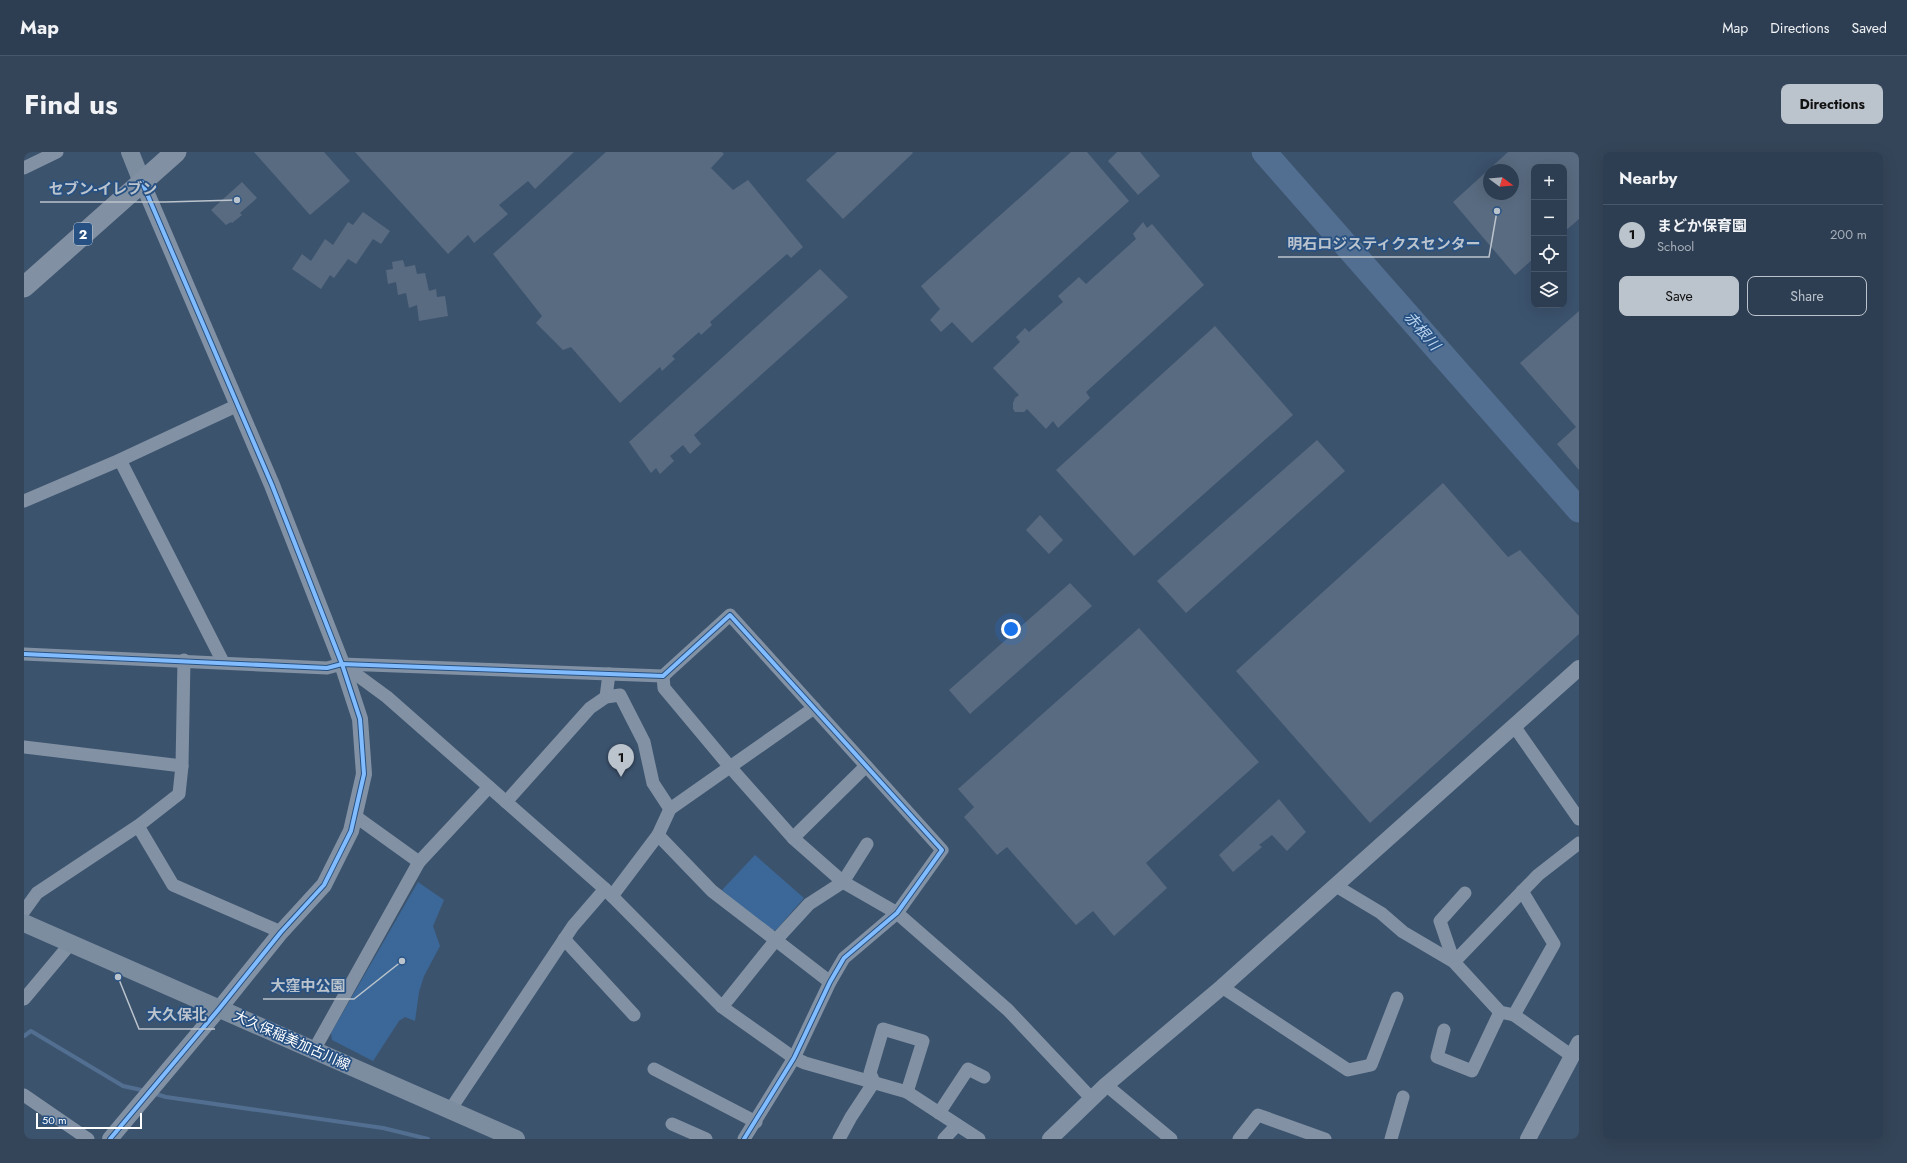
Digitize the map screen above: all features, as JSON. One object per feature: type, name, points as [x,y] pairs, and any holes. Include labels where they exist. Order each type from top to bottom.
[{"type":"highway","name":"2","points":[[24,287],[142,182],[167,155]]},
{"type":"main road","points":[[130,152],[142,182]]},
{"type":"main road","name":"大久保稲美加古川線","points":[[24,923],[516,1139]]},
{"type":"street","points":[[24,168],[56,152]]},
{"type":"street","points":[[110,1139],[219,1009],[281,932],[324,885],[352,831],[364,774],[360,719],[342,664],[272,485],[142,182]]},
{"type":"street","points":[[24,501],[120,460],[238,405]]},
{"type":"street","points":[[120,460],[223,662]]},
{"type":"street","points":[[24,654],[184,660],[327,668],[342,664],[663,676],[730,615],[942,850],[897,913],[844,958],[830,982],[794,1058],[756,1122],[744,1139]]},
{"type":"street","points":[[24,911],[37,894],[138,826],[179,794],[182,766],[184,660]]},
{"type":"street","points":[[342,664],[387,697],[609,892],[722,1007],[794,1058],[805,1063],[906,1092],[979,1139]]},
{"type":"street","points":[[1050,1139],[1106,1085],[1222,987],[1579,668]]},
{"type":"street","points":[[606,697],[609,674]]},
{"type":"street","points":[[663,676],[664,688],[730,767],[794,838],[843,882],[897,913],[1008,1010],[1092,1099]]},
{"type":"street","points":[[506,802],[590,708],[606,697],[620,695],[644,742],[653,784],[670,810]]},
{"type":"street","points":[[450,1110],[572,926],[609,892],[658,835],[670,810],[814,708]]},
{"type":"street","points":[[1514,726],[1579,819]]},
{"type":"street","points":[[24,747],[182,766]]},
{"type":"street","points":[[794,838],[866,766]]},
{"type":"street","points":[[314,1050],[419,862],[489,787]]},
{"type":"street","points":[[355,816],[419,862]]},
{"type":"street","points":[[138,826],[173,885],[281,932]]},
{"type":"street","points":[[658,835],[712,891],[830,982]]},
{"type":"street","points":[[1454,962],[1538,875],[1579,843]]},
{"type":"street","points":[[722,1007],[775,940],[809,904],[843,882],[867,844]]},
{"type":"street","points":[[1336,886],[1381,913],[1403,932],[1454,962],[1500,1012],[1514,1014],[1576,1049],[1528,1139]]},
{"type":"street","points":[[1514,1014],[1554,944],[1522,891]]},
{"type":"street","points":[[1454,962],[1440,921],[1466,893]]},
{"type":"street","points":[[564,939],[634,1016]]},
{"type":"street","points":[[24,999],[71,943]]},
{"type":"street","points":[[1222,987],[1348,1070],[1371,1065],[1397,998]]},
{"type":"street","points":[[1444,1030],[1437,1057],[1472,1071],[1500,1012]]},
{"type":"street","points":[[874,1082],[870,1073],[883,1029],[923,1041],[906,1092]]},
{"type":"street","points":[[654,1069],[756,1122]]},
{"type":"street","points":[[939,1113],[968,1069],[984,1077]]},
{"type":"street","points":[[839,1139],[851,1117],[874,1082]]},
{"type":"street","points":[[1106,1085],[1171,1139]]},
{"type":"street","points":[[24,1095],[88,1139]]},
{"type":"street","points":[[1390,1139],[1403,1097]]},
{"type":"street","points":[[1239,1139],[1258,1115],[1301,1136],[1325,1139]]},
{"type":"street","points":[[672,1124],[706,1139]]},
{"type":"street","points":[[944,1139],[957,1125]]},
{"type":"shaded area","points":[[755,855],[804,898],[776,930],[768,931],[722,890]]},
{"type":"shaded area","points":[[418,882],[444,900],[433,926],[440,946],[424,976],[419,992],[415,1021],[405,1017],[399,1021],[373,1061],[332,1040],[331,1033]]},
{"type":"building","points":[[254,152],[324,152],[350,181],[310,215]]},
{"type":"building","points":[[355,152],[574,152],[535,189],[528,181],[499,205],[508,214],[474,243],[468,235],[448,254]]},
{"type":"building","points":[[606,152],[722,152],[724,154],[711,168],[733,190],[748,180],[803,247],[791,258],[787,254],[710,322],[712,325],[701,335],[699,332],[672,356],[675,359],[662,371],[660,367],[620,403],[571,347],[563,350],[536,323],[542,316],[493,254]]},
{"type":"building","points":[[837,152],[913,153],[843,219],[806,180]]},
{"type":"building","points":[[1071,152],[1087,152],[1129,201],[972,343],[952,322],[941,332],[930,320],[940,309],[921,286]]},
{"type":"building","points":[[1117,152],[1140,152],[1160,176],[1138,195],[1108,161]]},
{"type":"building","points":[[1508,152],[1579,152],[1579,219],[1567,229],[1567,164],[1531,164],[1531,261],[1515,275],[1453,202],[1483,175],[1483,200],[1519,200],[1519,164],[1495,164]]},
{"type":"building","points":[[242,182],[257,198],[240,213],[242,215],[232,223],[231,222],[226,225],[211,210]]},
{"type":"building","points":[[363,212],[390,231],[381,244],[373,239],[356,264],[348,259],[334,278],[330,275],[321,289],[292,269],[302,254],[311,261],[325,239],[333,245],[348,222],[353,225]]},
{"type":"building","points":[[1143,222],[1147,228],[1152,224],[1204,285],[1086,392],[1090,398],[1058,428],[1053,421],[1046,429],[1027,409],[1024,412],[1015,412],[1013,409],[1013,403],[1015,398],[1019,395],[993,368],[1020,342],[1016,337],[1025,328],[1029,332],[1063,302],[1058,296],[1079,277],[1086,284],[1136,239],[1133,234]]},
{"type":"building","points":[[403,260],[405,267],[415,265],[417,274],[425,273],[429,291],[436,289],[437,297],[445,296],[448,316],[419,321],[417,305],[409,308],[406,293],[398,295],[396,282],[388,284],[386,270],[393,269],[392,262]]},
{"type":"building","points":[[820,269],[848,297],[694,435],[701,444],[690,454],[683,445],[670,456],[674,461],[660,474],[656,468],[651,473],[629,442]]},
{"type":"building","points":[[1579,311],[1579,470],[1557,444],[1576,427],[1520,363]]},
{"type":"building","points":[[1215,326],[1293,415],[1134,556],[1056,470]]},
{"type":"building","points":[[1317,440],[1345,471],[1186,613],[1157,581]]},
{"type":"building","points":[[1443,483],[1508,557],[1520,550],[1579,616],[1579,634],[1370,823],[1236,671]]},
{"type":"building","points":[[1040,515],[1063,540],[1049,554],[1026,530]]},
{"type":"building","points":[[1070,583],[1092,606],[970,714],[949,690]]},
{"type":"building","points":[[1139,628],[1259,762],[1146,863],[1167,888],[1114,936],[1093,911],[1076,925],[1007,847],[997,855],[964,817],[974,807],[958,789]]},
{"type":"building","points":[[1279,799],[1306,832],[1287,851],[1272,835],[1259,845],[1262,847],[1233,872],[1219,855]]},
{"type":"waterway","name":"赤根川","points":[[1264,152],[1579,510]]},
{"type":"waterway","points":[[24,1036],[31,1031],[123,1086],[146,1091]]},
{"type":"waterway","points":[[152,1093],[166,1097],[383,1128],[428,1139]]},
{"type":"cycle path","points":[[110,1139],[219,1009],[281,932],[324,885],[351,831],[364,774],[360,719],[342,664],[272,485],[142,182]]},
{"type":"cycle path","points":[[24,654],[327,668],[342,664],[663,676],[730,615],[942,850],[897,913],[844,958],[830,982],[794,1058],[744,1139]]},
{"type":"place","name":"セブン-イレブン","points":[[237,200]]},
{"type":"place","name":"明石ロジスティクスセンター","points":[[1497,211]]},
{"type":"place","name":"まどか保育園","points":[[621,777]]},
{"type":"place","name":"大窪中公園","points":[[402,961]]},
{"type":"place","name":"大久保北","points":[[118,977]]}]
